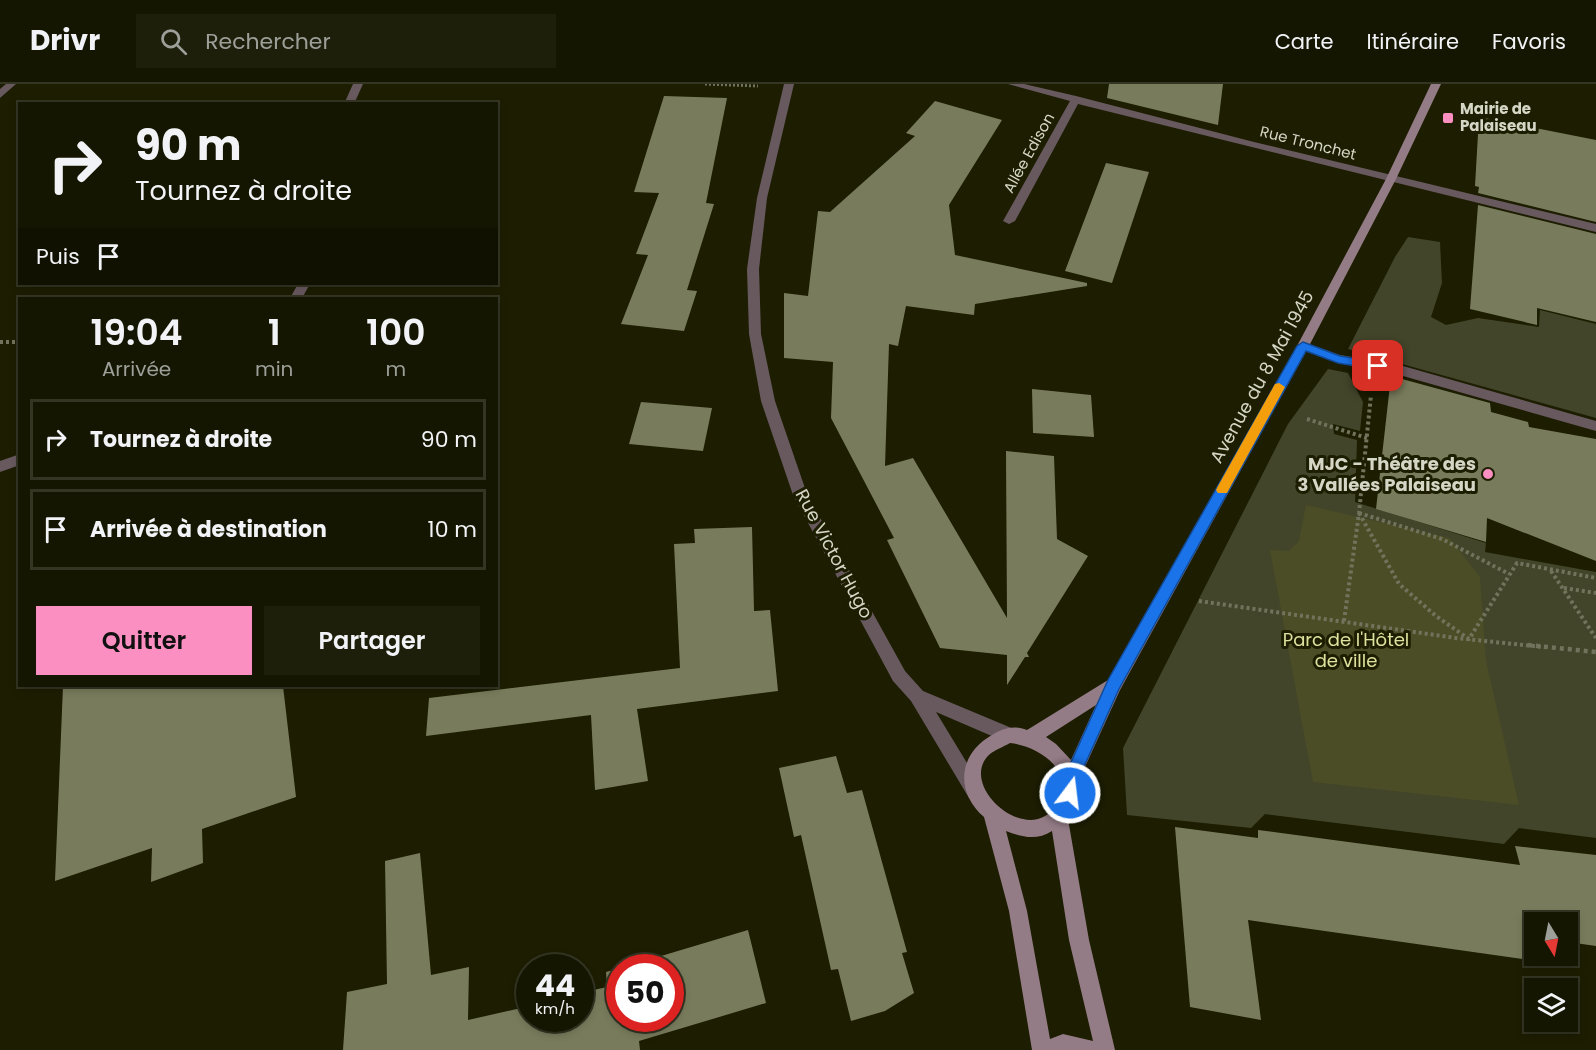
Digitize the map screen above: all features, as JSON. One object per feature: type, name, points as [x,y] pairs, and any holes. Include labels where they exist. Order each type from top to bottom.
[{"type":"main road","name":"Avenue du 8 Mai 1945","points":[[1070,780],[1114,685],[1303,346],[1391,179],[1436,84]]},
{"type":"main road","name":"Avenue du 8 Mai 1945","points":[[1031,737],[1114,685]]},
{"type":"main road","points":[[993,816],[1021,828],[1048,824],[1059,817],[1067,806],[1070,780],[1057,754],[1045,743],[1031,737],[1008,735],[993,740],[974,762],[972,778],[976,795],[993,816],[1018,911],[1042,1050]]},
{"type":"main road","points":[[1059,817],[1079,940],[1105,1050]]},
{"type":"main road","points":[[1048,1050],[1063,1044],[1086,1047],[1091,1050]]},
{"type":"street","points":[[0,95],[11,84]]},
{"type":"street","points":[[350,102],[358,84]]},
{"type":"street","name":"Rue Tronchet","points":[[1013,84],[1596,228]]},
{"type":"street","name":"Rue Victor Hugo","points":[[788,86],[762,198],[753,269],[755,334],[768,401],[800,495],[899,676],[917,696],[976,795]]},
{"type":"street","name":"Allée Edison","points":[[1009,221],[1076,99]]},
{"type":"street","points":[[1303,346],[1338,359],[1396,369],[1596,426]]},
{"type":"street","points":[[0,467],[18,460]]},
{"type":"street","name":"Rue Victor Hugo","points":[[917,696],[1008,735]]},
{"type":"path","points":[[705,84],[788,86]]},
{"type":"path","points":[[0,342],[18,342]]},
{"type":"path","points":[[1344,621],[1359,513],[1371,396],[1361,363]]},
{"type":"path","points":[[1307,419],[1366,438]]},
{"type":"path","points":[[1359,513],[1442,539],[1509,574]]},
{"type":"path","points":[[1359,513],[1399,584],[1436,616],[1469,639]]},
{"type":"path","points":[[1469,639],[1517,563],[1596,578]]},
{"type":"path","points":[[1550,570],[1596,638]]},
{"type":"path","points":[[1564,588],[1596,593]]},
{"type":"path","points":[[1199,601],[1469,639],[1596,652]]},
{"type":"green space","points":[[1408,237],[1440,242],[1442,283],[1431,317],[1446,325],[1478,318],[1539,327],[1540,310],[1596,324],[1596,418],[1348,349],[1395,257]]},
{"type":"green space","name":"Parc de l'Hôtel de ville","points":[[1328,369],[1348,373],[1363,402],[1360,431],[1333,424],[1334,434],[1357,440],[1355,502],[1486,543],[1485,552],[1596,572],[1596,838],[1519,828],[1504,844],[1265,814],[1251,828],[1127,815],[1123,748],[1288,424]]},
{"type":"green space","points":[[1306,505],[1449,538],[1480,577],[1486,661],[1519,805],[1313,782],[1270,550],[1289,551],[1299,541]]},
{"type":"building","points":[[1109,84],[1223,84],[1218,125],[1107,98]]},
{"type":"building","points":[[664,96],[727,98],[706,203],[714,204],[687,290],[697,291],[684,331],[621,324],[648,255],[636,254],[659,193],[634,192]]},
{"type":"building","points":[[935,101],[1002,120],[949,205],[955,255],[1087,283],[1087,286],[975,304],[974,315],[906,306],[898,346],[889,344],[885,466],[913,458],[1007,618],[1006,451],[1054,456],[1057,539],[1088,556],[1027,653],[1029,657],[1025,657],[1007,685],[1007,655],[940,648],[887,540],[894,538],[831,418],[833,362],[784,358],[784,293],[808,296],[818,211],[830,212],[915,136],[906,133]]},
{"type":"building","points":[[1479,117],[1596,140],[1596,222],[1478,193],[1479,187],[1475,186]]},
{"type":"building","points":[[1106,163],[1149,172],[1112,283],[1065,271]]},
{"type":"building","points":[[1478,205],[1596,234],[1596,322],[1537,308],[1537,325],[1470,309]]},
{"type":"building","name":"MJC - Théâtre des 3 Vallées Palaiseau","points":[[1391,376],[1490,403],[1491,412],[1528,422],[1529,427],[1596,439],[1596,561],[1487,518],[1486,542],[1376,509]]},
{"type":"building","points":[[1032,389],[1091,395],[1094,437],[1033,433]]},
{"type":"building","points":[[641,402],[712,408],[703,451],[629,444]]},
{"type":"building","points":[[752,527],[754,611],[770,610],[778,691],[637,709],[648,781],[595,790],[591,715],[426,736],[429,698],[680,668],[674,544],[695,543],[694,529]]},
{"type":"building","points":[[63,687],[283,687],[296,797],[202,829],[203,863],[151,882],[152,848],[55,881]]},
{"type":"building","points":[[836,756],[847,793],[862,790],[907,952],[902,953],[914,993],[885,1011],[851,1021],[838,969],[831,970],[801,835],[794,837],[779,768]]},
{"type":"building","points":[[1175,827],[1258,838],[1258,830],[1520,865],[1515,846],[1596,855],[1596,946],[1578,943],[1578,912],[1524,912],[1524,959],[1248,920],[1261,1020],[1190,1007]]},
{"type":"building","points":[[420,853],[431,975],[469,967],[468,1020],[516,1009],[516,1032],[594,1032],[594,990],[606,987],[606,1032],[669,1032],[639,1041],[640,1050],[343,1050],[347,992],[387,984],[385,861]]},
{"type":"building","points":[[748,930],[766,1003],[684,1028],[684,954],[668,954]]},
{"type":"slow traffic","points":[[1223,490],[1279,387]]},
{"type":"place","name":"Mairie de Palaiseau","points":[[1448,118]]},
{"type":"place","name":"MJC - Théâtre des 3 Vallées Palaiseau","points":[[1488,474]]},
{"type":"route","points":[[1070,793],[1070,780],[1114,685],[1303,346],[1338,359],[1378,366]]}]
